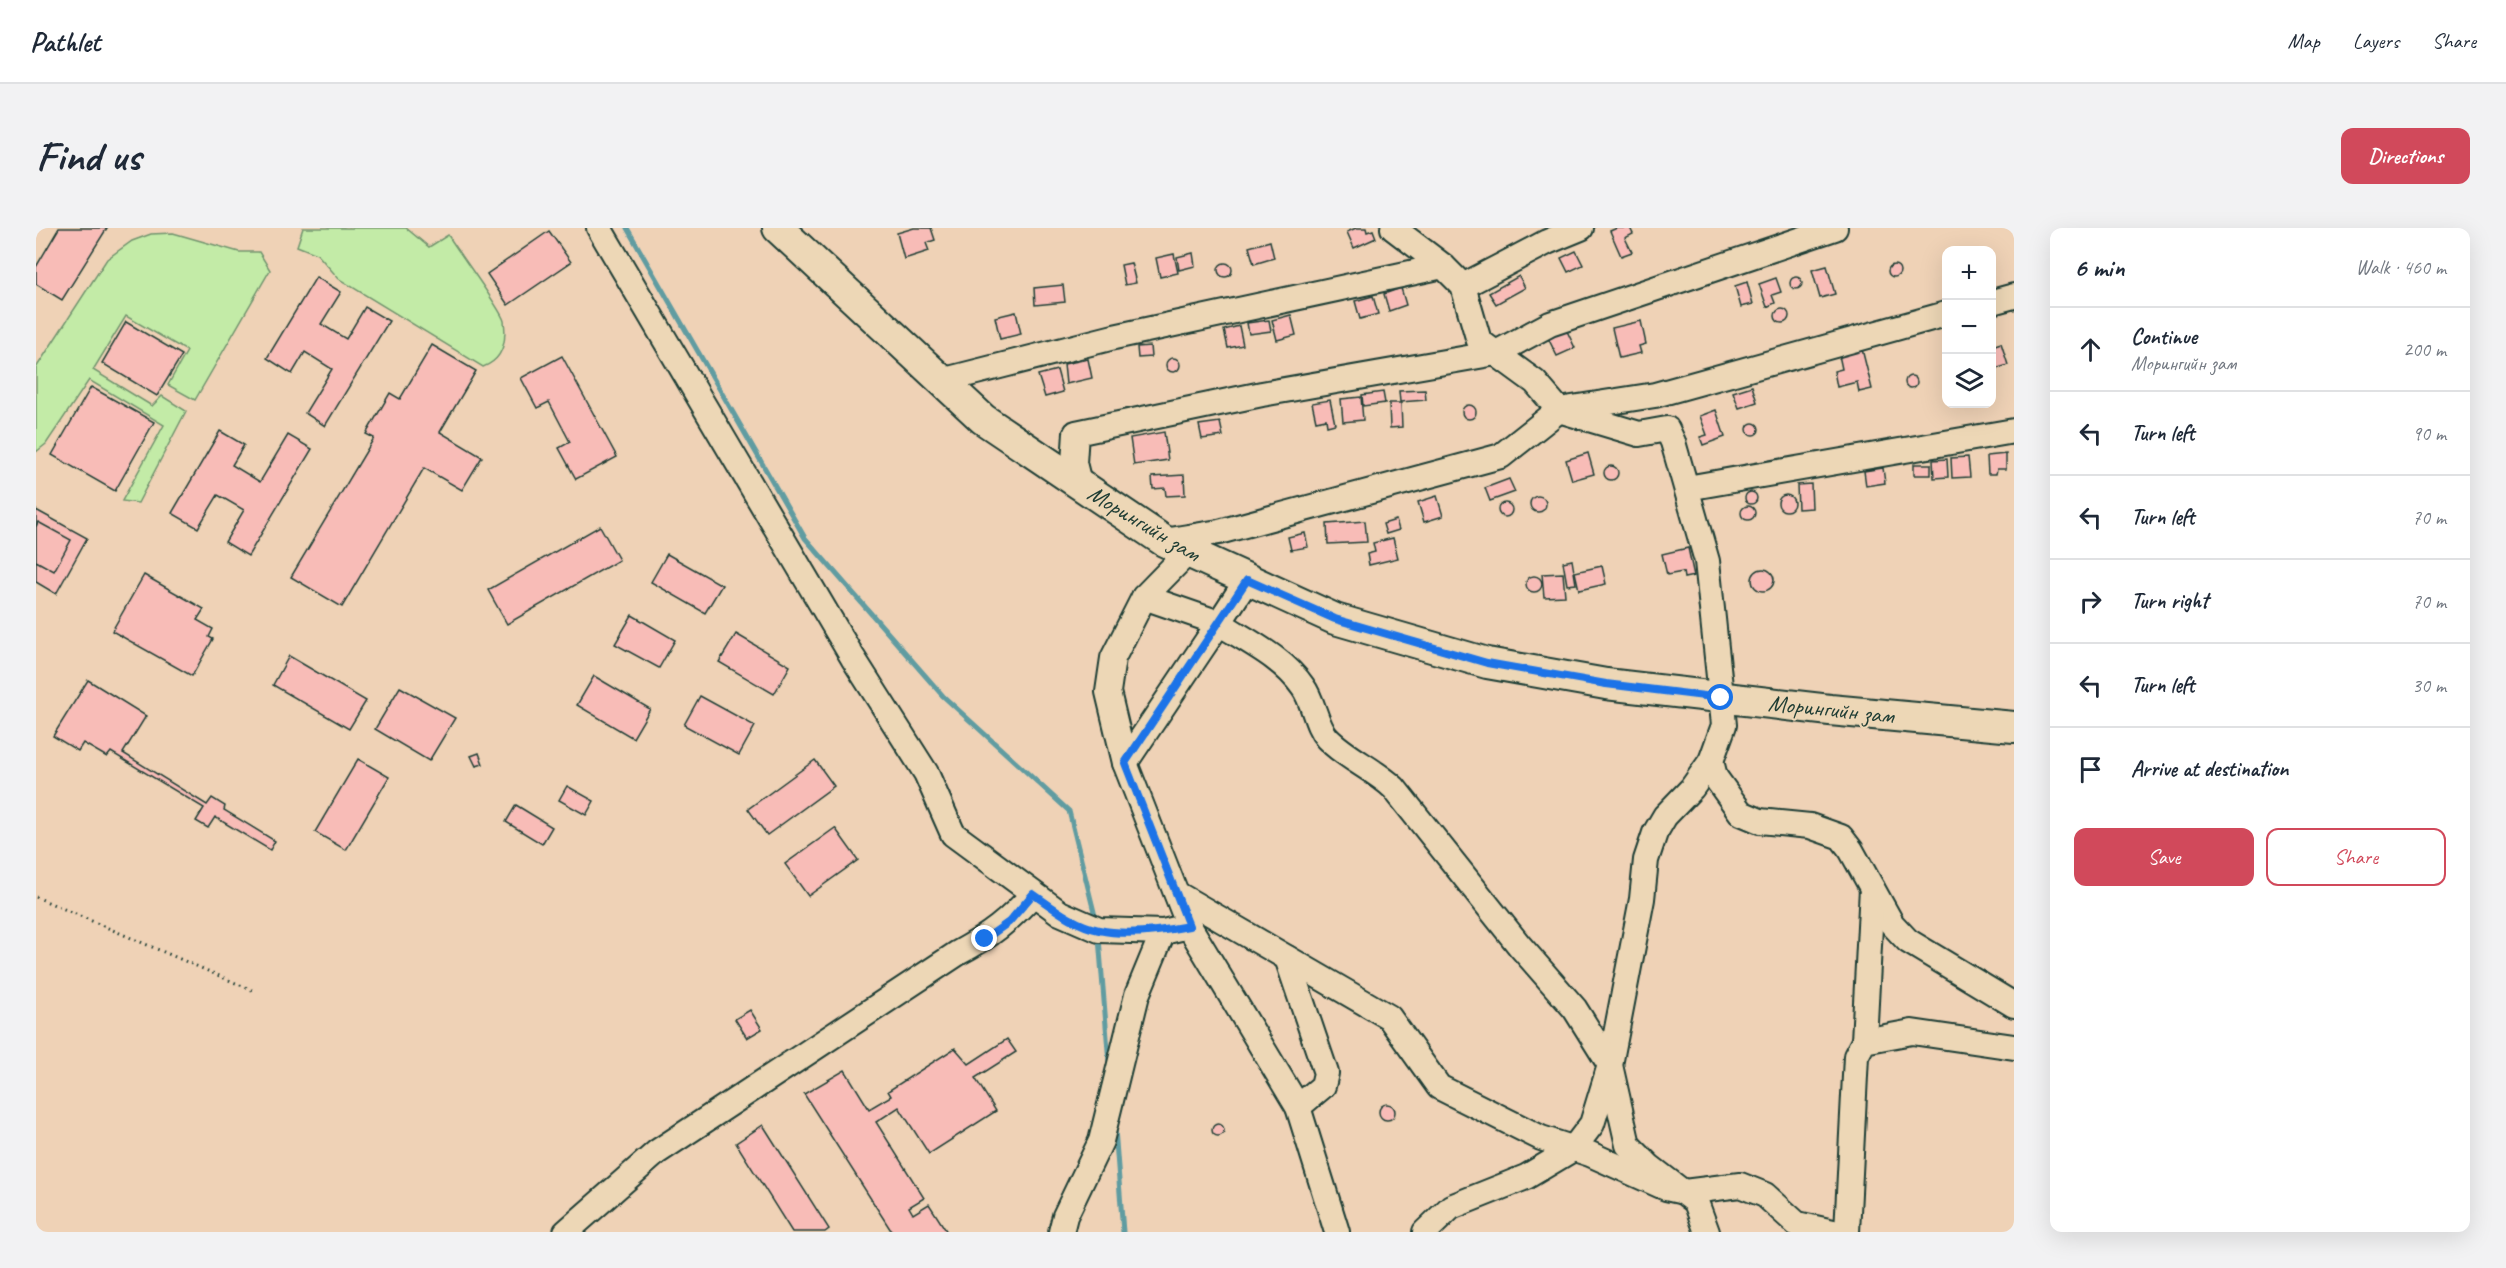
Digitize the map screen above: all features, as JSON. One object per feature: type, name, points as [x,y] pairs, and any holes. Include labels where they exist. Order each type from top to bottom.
[{"type":"main road","name":"Морингийн зам","points":[[788,231],[982,419],[1176,546],[1335,619],[1487,663],[1606,684],[1721,698],[2014,727]]},
{"type":"street","points":[[599,228],[853,658],[926,773],[953,834],[1060,913],[1099,930],[1163,932],[1189,926]]},
{"type":"street","points":[[1393,228],[1443,266],[1463,286],[1479,340],[1535,382],[1559,410],[1639,434],[1666,429],[1673,442],[1707,561],[1724,725],[1711,761],[1692,788],[1665,816],[1655,833],[1646,860],[1635,937],[1610,1065],[1592,1124],[1573,1149],[1526,1178],[1451,1207],[1425,1232]]},
{"type":"street","points":[[1463,286],[1547,242],[1581,228]]},
{"type":"street","points":[[1079,483],[1074,463],[1076,433],[1262,394],[1496,353],[1550,324],[1835,228]]},
{"type":"street","points":[[941,381],[1114,338],[1443,266]]},
{"type":"street","points":[[1996,301],[2014,296]]},
{"type":"street","points":[[1337,1232],[1298,1107],[1189,926],[1125,763],[1108,692],[1113,658],[1144,597],[1176,546],[1219,532],[1502,456],[1559,410],[1655,394],[1942,315]]},
{"type":"street","points":[[1687,488],[2014,431]]},
{"type":"street","points":[[1125,763],[1247,580]]},
{"type":"street","points":[[1144,597],[1219,622],[1283,664],[1304,689],[1325,735],[1338,748],[1381,776],[1394,788],[1518,945],[1575,1009],[1610,1065],[1628,1144],[1649,1166],[1696,1202],[1707,1232]]},
{"type":"street","points":[[1711,761],[1715,777],[1741,813],[1760,820],[1810,826],[1841,837],[1851,850],[1892,924],[1908,941],[2014,1005]]},
{"type":"street","points":[[1847,1232],[1856,1056],[1864,1041],[1872,888]]},
{"type":"street","points":[[567,1232],[657,1152],[958,953],[985,939],[1009,922],[1033,894]]},
{"type":"street","points":[[1177,894],[1389,1017],[1439,1088],[1541,1138],[1666,1188],[1684,1192],[1740,1185],[1765,1195],[1797,1224],[1833,1232]]},
{"type":"street","points":[[1061,1232],[1065,1216],[1101,1142],[1137,995],[1163,932]]},
{"type":"street","points":[[1287,957],[1326,1073],[1323,1086],[1298,1107]]},
{"type":"street","points":[[1864,1041],[1912,1032],[2014,1047]]},
{"type":"path","points":[[36,897],[252,990]]},
{"type":"green space","points":[[303,228],[406,228],[429,247],[448,235],[488,293],[504,321],[504,343],[499,355],[483,367],[339,279],[317,254],[297,246]]},
{"type":"green space","points":[[173,233],[239,252],[259,252],[270,270],[195,400],[168,385],[187,351],[126,316],[93,370],[152,406],[162,396],[186,411],[138,503],[122,501],[164,425],[89,380],[46,444],[36,452],[36,368],[107,259],[132,241],[151,234]]},
{"type":"building","points":[[59,228],[107,228],[62,300],[36,284],[36,267]]},
{"type":"building","points":[[914,228],[931,228],[935,240],[926,243],[929,251],[904,259],[897,233]]},
{"type":"building","points":[[1356,228],[1366,228],[1367,232],[1373,230],[1376,238],[1354,248],[1347,232]]},
{"type":"building","points":[[1617,228],[1630,228],[1633,234],[1625,238],[1632,252],[1621,256],[1610,231]]},
{"type":"building","points":[[549,231],[571,262],[508,305],[487,274]]},
{"type":"building","points":[[1270,241],[1274,258],[1254,264],[1249,247]]},
{"type":"building","points":[[1576,251],[1583,265],[1568,272],[1561,258]]},
{"type":"building","points":[[1193,253],[1195,266],[1179,270],[1177,257]]},
{"type":"building","points":[[1174,254],[1178,273],[1160,277],[1156,258]]},
{"type":"building","points":[[1131,263],[1136,283],[1125,285],[1121,265]]},
{"type":"building","points":[[1225,263],[1230,265],[1232,270],[1230,275],[1225,277],[1220,275],[1218,270],[1220,265]]},
{"type":"building","points":[[1896,265],[1900,271],[1896,277],[1892,277],[1888,269]]},
{"type":"building","points":[[1827,266],[1835,294],[1820,298],[1812,270]]},
{"type":"building","points":[[1519,276],[1525,288],[1496,304],[1489,293]]},
{"type":"building","points":[[316,277],[341,292],[321,324],[346,339],[365,307],[389,321],[325,426],[305,413],[332,369],[305,352],[292,374],[267,358]]},
{"type":"building","points":[[1798,277],[1802,283],[1798,289],[1794,289],[1790,281]]},
{"type":"building","points":[[1776,278],[1781,292],[1772,295],[1775,303],[1767,307],[1759,284]]},
{"type":"building","points":[[1747,282],[1753,304],[1741,307],[1735,286]]},
{"type":"building","points":[[1063,285],[1065,302],[1035,305],[1034,288]]},
{"type":"building","points":[[1401,288],[1406,305],[1389,311],[1384,294]]},
{"type":"building","points":[[1373,296],[1378,314],[1360,319],[1355,301]]},
{"type":"building","points":[[1782,309],[1787,311],[1789,316],[1787,321],[1782,323],[1777,321],[1775,316],[1777,311]]},
{"type":"building","points":[[1016,312],[1021,334],[1000,339],[995,317]]},
{"type":"building","points":[[1291,315],[1296,335],[1277,340],[1272,320]]},
{"type":"building","points":[[1269,320],[1271,331],[1249,334],[1247,323]]},
{"type":"building","points":[[1641,321],[1646,344],[1639,346],[1641,353],[1619,358],[1612,328]]},
{"type":"building","points":[[126,322],[182,355],[157,396],[102,363]]},
{"type":"building","points":[[1239,326],[1243,345],[1228,348],[1224,330]]},
{"type":"building","points":[[1566,329],[1575,348],[1557,356],[1548,338]]},
{"type":"building","points":[[2001,343],[2008,365],[1996,369],[1996,354],[1996,345]]},
{"type":"building","points":[[432,345],[476,371],[440,432],[482,457],[462,490],[424,468],[342,607],[291,577],[374,438],[366,434],[390,393],[400,399]]},
{"type":"building","points":[[1150,346],[1151,357],[1138,358],[1137,347]]},
{"type":"building","points":[[1862,349],[1872,389],[1859,392],[1857,382],[1837,387],[1834,371],[1842,369],[1839,355]]},
{"type":"building","points":[[562,356],[617,457],[576,479],[559,448],[570,442],[549,402],[537,408],[521,378]]},
{"type":"building","points":[[1170,358],[1176,358],[1180,365],[1176,372],[1170,372],[1166,368],[1166,362]]},
{"type":"building","points":[[1088,359],[1092,378],[1066,384],[1064,364]]},
{"type":"building","points":[[1057,370],[1063,392],[1045,397],[1038,375]]},
{"type":"building","points":[[1913,376],[1917,382],[1913,388],[1909,388],[1905,380]]},
{"type":"building","points":[[1752,386],[1757,402],[1739,408],[1733,392]]},
{"type":"building","points":[[91,387],[154,422],[115,491],[52,455]]},
{"type":"building","points":[[1425,390],[1426,400],[1400,402],[1399,391]]},
{"type":"building","points":[[1383,392],[1385,403],[1363,406],[1362,395]]},
{"type":"building","points":[[1361,397],[1363,420],[1343,422],[1341,399]]},
{"type":"building","points":[[1330,400],[1335,424],[1327,426],[1326,419],[1316,421],[1312,403]]},
{"type":"building","points":[[1389,403],[1401,403],[1402,427],[1390,428]]},
{"type":"building","points":[[1466,405],[1472,405],[1476,412],[1472,419],[1466,419],[1462,415],[1462,409]]},
{"type":"building","points":[[1716,410],[1725,437],[1703,445],[1700,437],[1707,435],[1700,416]]},
{"type":"building","points":[[1220,422],[1223,436],[1202,439],[1199,425]]},
{"type":"building","points":[[1755,423],[1759,429],[1755,435],[1751,435],[1747,427]]},
{"type":"building","points":[[220,431],[244,445],[232,465],[260,482],[288,435],[312,449],[248,556],[225,542],[244,510],[218,495],[198,528],[172,513]]},
{"type":"building","points":[[1164,432],[1168,460],[1134,465],[1130,438]]},
{"type":"building","points":[[1588,453],[1594,474],[1572,480],[1566,460]]},
{"type":"building","points":[[2006,454],[2006,469],[1997,469],[1996,474],[1988,474],[1987,456]]},
{"type":"building","points":[[1968,457],[1970,477],[1952,478],[1951,458]]},
{"type":"building","points":[[1947,459],[1948,477],[1934,478],[1933,460]]},
{"type":"building","points":[[1914,464],[1931,464],[1931,475],[1914,475]]},
{"type":"building","points":[[1611,466],[1616,468],[1618,473],[1616,478],[1611,480],[1606,478],[1604,473],[1606,468]]},
{"type":"building","points":[[1883,468],[1885,483],[1866,486],[1864,471]]},
{"type":"building","points":[[1184,475],[1185,495],[1166,496],[1165,488],[1153,489],[1152,477]]},
{"type":"building","points":[[1509,479],[1515,492],[1490,501],[1485,488]]},
{"type":"building","points":[[1811,484],[1812,508],[1798,509],[1797,485]]},
{"type":"building","points":[[1753,492],[1757,498],[1753,504],[1749,504],[1745,496]]},
{"type":"building","points":[[1786,495],[1794,503],[1786,511],[1778,503]]},
{"type":"building","points":[[1437,496],[1443,516],[1424,522],[1418,502]]},
{"type":"building","points":[[1538,496],[1546,504],[1538,512],[1530,504]]},
{"type":"building","points":[[1502,503],[1508,503],[1512,510],[1508,517],[1502,517],[1498,513],[1498,507]]},
{"type":"building","points":[[1748,506],[1753,508],[1755,513],[1753,518],[1748,520],[1743,518],[1741,513],[1743,508]]},
{"type":"building","points":[[36,510],[87,538],[56,594],[36,582]]},
{"type":"building","points":[[1396,520],[1399,530],[1386,534],[1383,524]]},
{"type":"building","points":[[1365,521],[1367,542],[1328,544],[1327,524]]},
{"type":"building","points":[[38,522],[71,540],[54,571],[36,561]]},
{"type":"building","points":[[600,526],[619,560],[507,624],[488,590]]},
{"type":"building","points":[[1305,533],[1308,547],[1291,550],[1288,537]]},
{"type":"building","points":[[1393,538],[1398,558],[1369,565],[1367,554],[1375,552],[1373,543]]},
{"type":"building","points":[[1688,548],[1694,576],[1684,578],[1683,572],[1667,575],[1662,554]]},
{"type":"building","points":[[667,554],[722,585],[705,613],[651,582]]},
{"type":"building","points":[[1572,560],[1576,584],[1567,585],[1563,562]]},
{"type":"building","points":[[1602,566],[1606,584],[1579,590],[1575,572]]},
{"type":"building","points":[[1763,569],[1771,572],[1774,580],[1771,588],[1763,591],[1755,588],[1752,580],[1755,572]]},
{"type":"building","points":[[1563,573],[1565,596],[1544,597],[1542,574]]},
{"type":"building","points":[[144,575],[204,609],[197,620],[213,629],[209,637],[213,639],[192,676],[112,631]]},
{"type":"building","points":[[1534,576],[1540,578],[1542,584],[1540,590],[1534,592],[1528,590],[1526,584],[1528,578]]},
{"type":"building","points":[[632,615],[675,640],[659,668],[615,644]]},
{"type":"building","points":[[736,634],[790,666],[774,694],[719,662]]},
{"type":"building","points":[[289,656],[366,701],[349,729],[273,685]]},
{"type":"building","points":[[594,676],[650,709],[633,738],[577,705]]},
{"type":"building","points":[[88,680],[146,716],[123,753],[207,805],[212,798],[225,806],[224,810],[275,841],[270,850],[215,817],[208,828],[196,821],[204,808],[111,752],[107,757],[83,743],[78,751],[53,736]]},
{"type":"building","points":[[400,687],[455,718],[429,761],[375,729]]},
{"type":"building","points":[[700,696],[755,726],[739,755],[684,725]]},
{"type":"building","points":[[479,753],[483,764],[476,766],[471,756]]},
{"type":"building","points":[[358,759],[389,777],[346,850],[315,832]]},
{"type":"building","points":[[815,760],[834,786],[767,835],[748,809]]},
{"type":"building","points":[[567,786],[594,801],[586,815],[559,800]]},
{"type":"building","points":[[516,805],[552,827],[542,844],[506,822]]},
{"type":"building","points":[[835,828],[858,860],[808,896],[785,864]]},
{"type":"building","points":[[750,1010],[762,1029],[747,1038],[735,1019]]},
{"type":"building","points":[[1007,1039],[1016,1052],[975,1078],[996,1111],[929,1154],[899,1107],[876,1122],[924,1198],[909,1207],[913,1214],[929,1204],[947,1232],[892,1232],[804,1094],[845,1070],[869,1109],[891,1096],[888,1091],[955,1048],[969,1064]]},
{"type":"building","points":[[1387,1104],[1393,1106],[1395,1112],[1393,1118],[1387,1120],[1381,1118],[1379,1112],[1381,1106]]},
{"type":"building","points":[[1218,1124],[1224,1130],[1218,1136],[1212,1130]]},
{"type":"building","points":[[763,1125],[829,1229],[825,1232],[792,1232],[736,1143]]},
{"type":"waterway","points":[[627,228],[805,538],[943,696],[1069,811],[1096,920]]},
{"type":"waterway","points":[[1099,938],[1109,1063]]},
{"type":"waterway","points":[[1115,1129],[1123,1232]]},
{"type":"route","points":[[985,939],[1009,922],[1033,894],[1060,913],[1099,930],[1163,932],[1189,926],[1125,763],[1247,580],[1335,619],[1487,663],[1606,684],[1721,698]]}]
